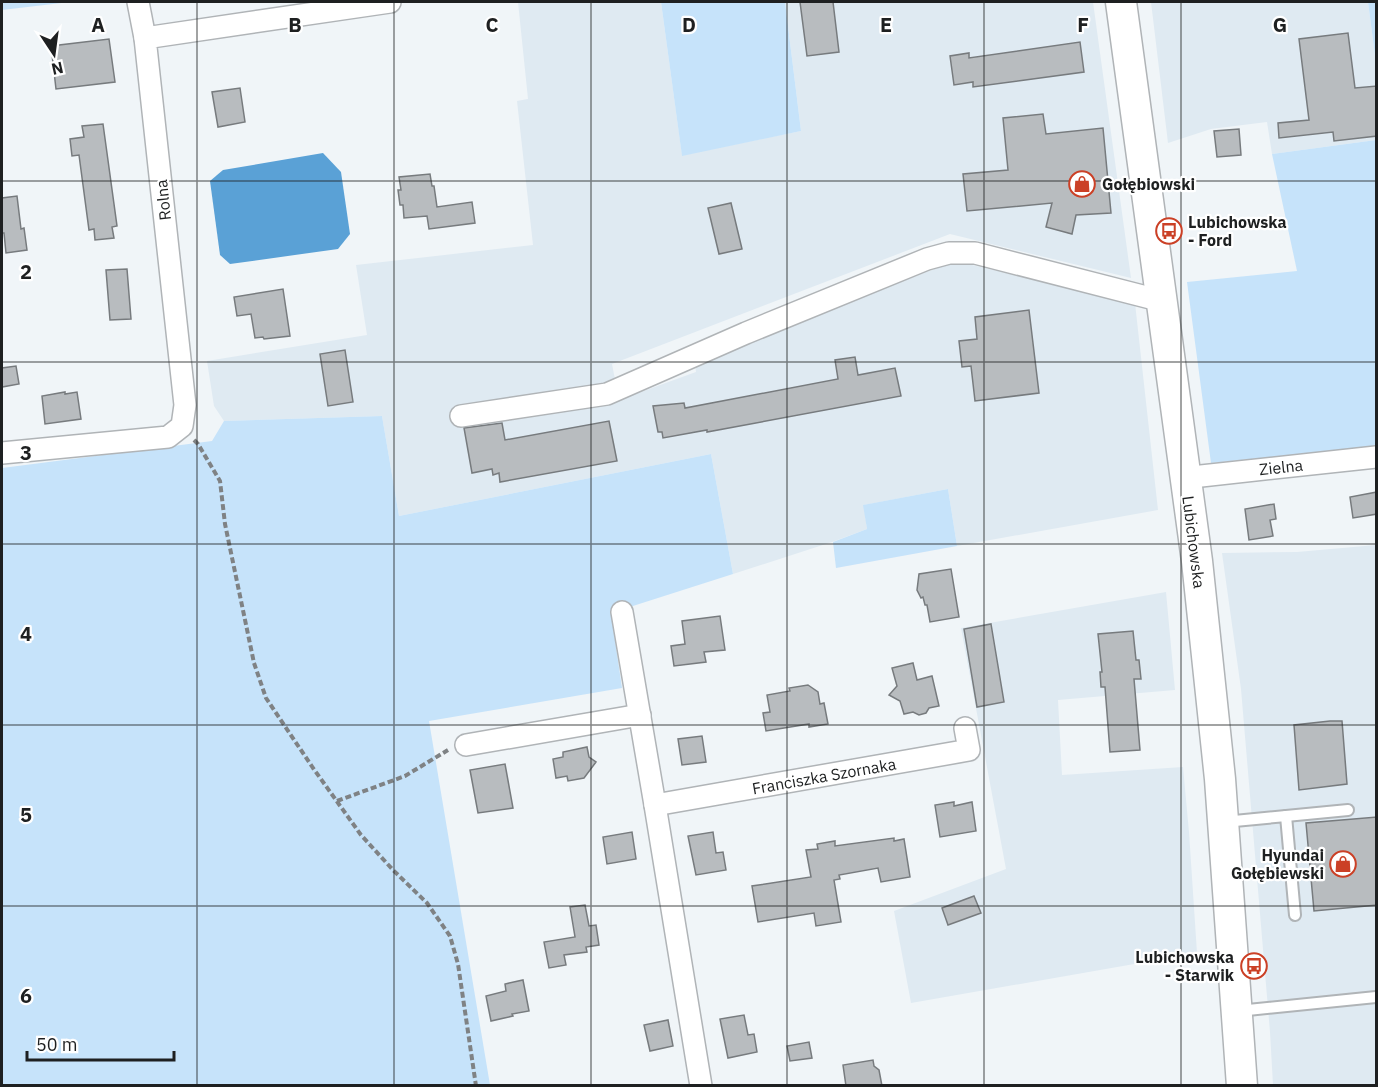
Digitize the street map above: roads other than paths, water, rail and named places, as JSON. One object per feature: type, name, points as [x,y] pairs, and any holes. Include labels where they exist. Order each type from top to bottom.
[{"type":"street","name":"Rolna","points":[[2,453],[168,437],[182,426],[185,405],[145,38],[138,2]]},
{"type":"street","points":[[145,38],[390,2]]},
{"type":"street","name":"Lubichowska","points":[[1121,2],[1197,561],[1224,822],[1242,1086]]},
{"type":"street","points":[[461,416],[607,393],[906,267],[949,254],[975,253],[1162,301]]},
{"type":"street","name":"Zielna","points":[[1185,478],[1377,457]]},
{"type":"street","points":[[622,612],[656,805],[701,1086]]},
{"type":"street","points":[[466,745],[640,715]]},
{"type":"street","name":"Franciszka Szornaka","points":[[656,805],[969,750],[965,728]]},
{"type":"lane","points":[[1224,822],[1347,810]]},
{"type":"lane","points":[[1286,816],[1295,915]]},
{"type":"lane","points":[[1238,1011],[1377,997]]},
{"type":"water","points":[[323,153],[341,172],[350,234],[338,249],[230,264],[220,255],[210,181],[223,170]]},
{"type":"place","name":"Gołębiowski","points":[[1082,184]]},
{"type":"place","name":"Lubichowska - Ford","points":[[1169,231]]},
{"type":"place","name":"Hyundai Gołębiewski","points":[[1343,864]]},
{"type":"place","name":"Lubichowska - Starwik","points":[[1254,966]]}]
